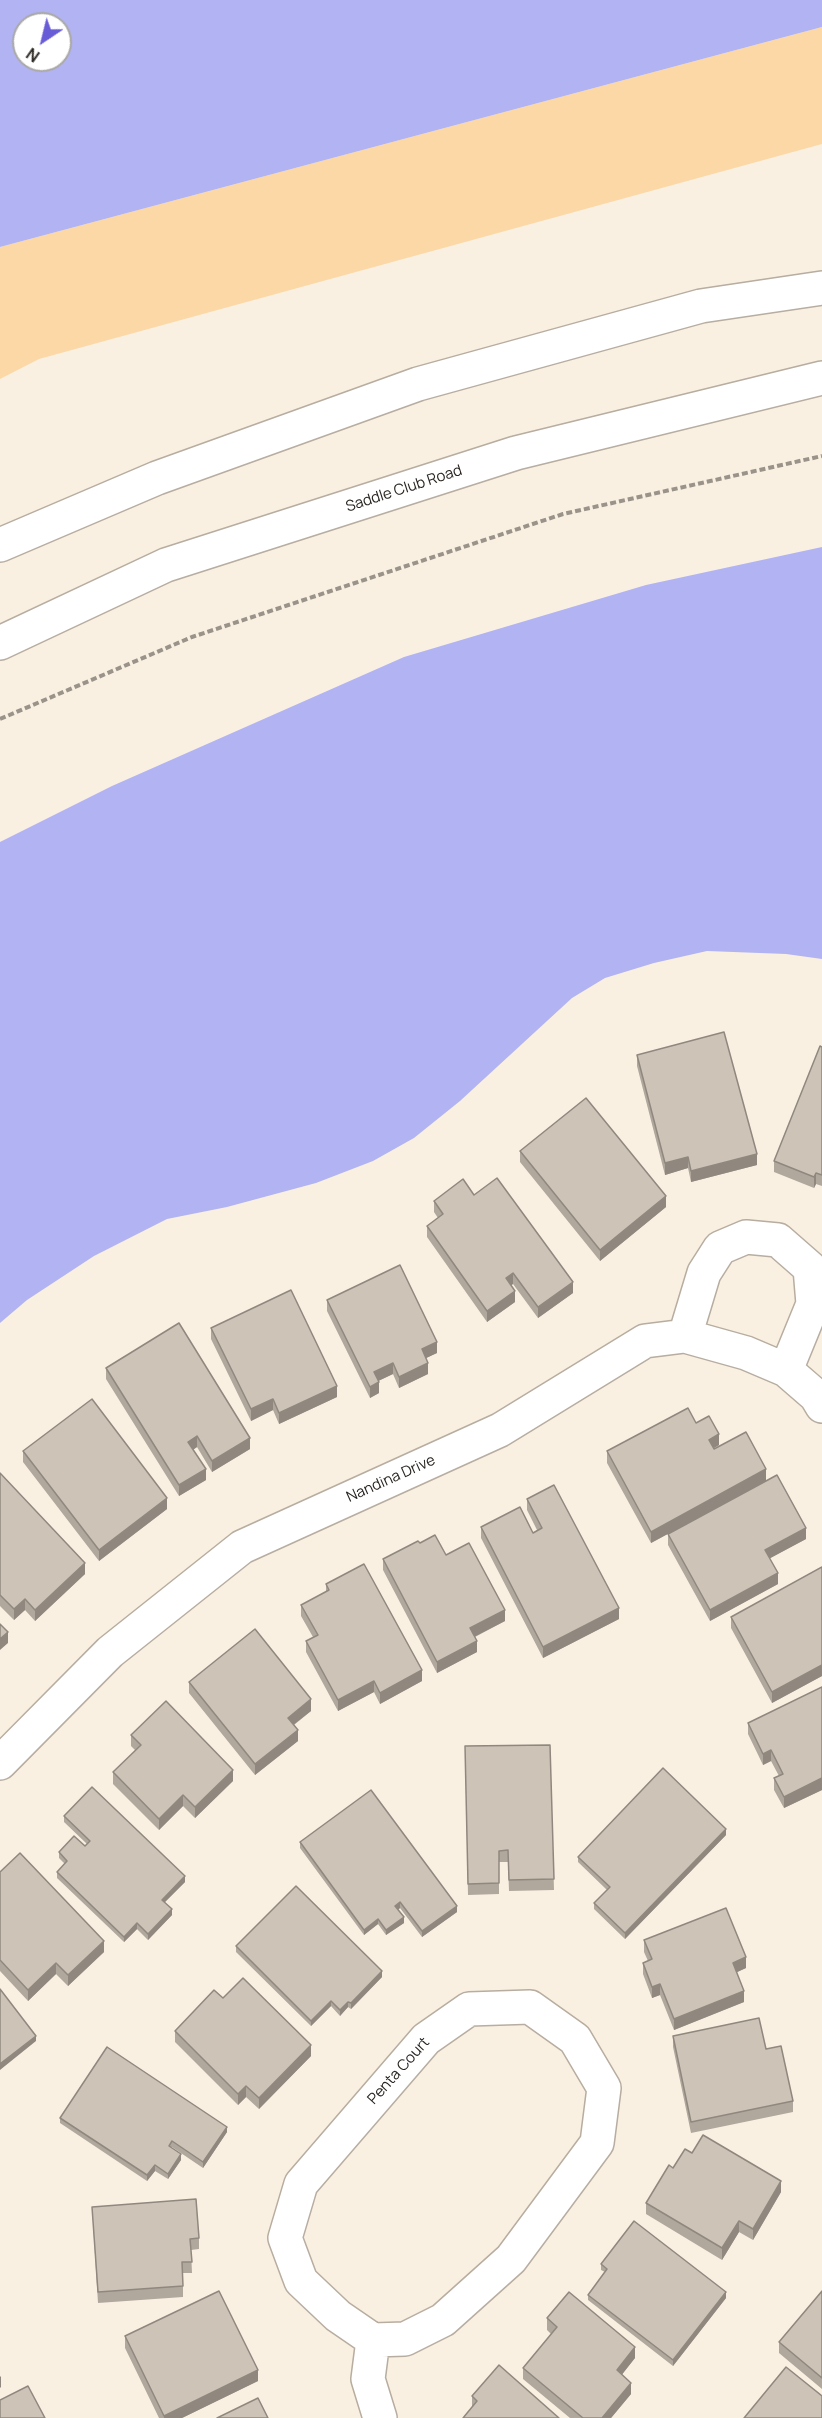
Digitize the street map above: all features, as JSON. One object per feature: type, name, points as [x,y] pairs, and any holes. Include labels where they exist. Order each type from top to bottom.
[{"type":"street","points":[[0,545],[158,478],[418,384],[701,306],[822,288]]},
{"type":"street","name":"Saddle Club Road","points":[[0,643],[166,565],[200,554],[516,453],[822,378]]},
{"type":"street","points":[[685,1336],[704,1273],[720,1248],[746,1237],[778,1240],[810,1268],[813,1304],[786,1370]]},
{"type":"street","name":"Nandina Drive","points":[[0,1763],[110,1652],[242,1547],[500,1430],[645,1341],[685,1336],[746,1353],[786,1370],[816,1396],[822,1406]]},
{"type":"street","name":"Penta Court","points":[[530,2007],[575,2039],[604,2088],[597,2143],[512,2259],[443,2320],[405,2339],[373,2340],[338,2316],[301,2280],[285,2238],[301,2184],[426,2038],[469,2009],[530,2007]]},
{"type":"street","points":[[373,2340],[368,2379],[380,2418]]},
{"type":"path","points":[[0,719],[192,637],[563,514],[822,456]]},
{"type":"shaded area","points":[[822,27],[822,144],[39,359],[0,379],[0,247]]},
{"type":"water","points":[[0,0],[822,0],[822,27],[0,247]]},
{"type":"water","points":[[822,547],[822,959],[786,954],[707,951],[654,963],[605,978],[572,998],[460,1101],[414,1138],[373,1161],[316,1183],[227,1207],[167,1219],[94,1256],[27,1300],[0,1323],[0,842],[112,786],[404,657],[646,585]]},
{"type":"building","points":[[724,1032],[757,1154],[691,1171],[688,1157],[665,1163],[637,1055]]},
{"type":"building","points":[[820,1046],[822,1047],[822,1175],[816,1173],[814,1177],[774,1161]]},
{"type":"building","points":[[586,1098],[666,1196],[600,1250],[520,1151]]},
{"type":"building","points":[[497,1178],[573,1282],[538,1307],[513,1273],[506,1278],[515,1291],[487,1311],[427,1226],[443,1214],[434,1201],[463,1179],[474,1195]]},
{"type":"building","points":[[400,1265],[437,1342],[422,1349],[428,1363],[399,1377],[393,1363],[374,1372],[379,1382],[370,1387],[327,1300]]},
{"type":"building","points":[[291,1290],[337,1386],[279,1413],[273,1399],[251,1409],[211,1328]]},
{"type":"building","points":[[179,1323],[250,1438],[212,1461],[197,1436],[188,1442],[206,1469],[179,1485],[106,1368]]},
{"type":"building","points":[[92,1399],[167,1498],[99,1550],[23,1451]]},
{"type":"building","points":[[688,1408],[696,1423],[709,1416],[719,1434],[709,1440],[714,1449],[746,1432],[766,1469],[651,1532],[607,1451]]},
{"type":"building","points":[[0,1473],[85,1563],[35,1610],[25,1599],[14,1609],[0,1595]]},
{"type":"building","points":[[777,1475],[806,1528],[765,1550],[778,1573],[710,1610],[668,1534]]},
{"type":"building","points":[[554,1485],[619,1608],[543,1647],[481,1527],[520,1507],[533,1533],[542,1528],[527,1499]]},
{"type":"building","points":[[435,1535],[446,1555],[469,1543],[505,1610],[470,1628],[477,1641],[437,1662],[383,1559]]},
{"type":"building","points":[[364,1564],[422,1670],[380,1693],[374,1681],[338,1700],[306,1641],[318,1635],[301,1605],[329,1590],[326,1584]]},
{"type":"building","points":[[822,1567],[822,1665],[772,1692],[731,1617]]},
{"type":"building","points":[[0,1624],[8,1632],[0,1639]]},
{"type":"building","points":[[255,1629],[311,1699],[288,1718],[298,1730],[255,1764],[189,1682]]},
{"type":"building","points":[[822,1687],[822,1778],[784,1797],[774,1778],[783,1774],[771,1750],[763,1754],[748,1723]]},
{"type":"building","points":[[166,1701],[233,1770],[195,1807],[183,1795],[159,1819],[113,1772],[141,1745],[131,1735]]},
{"type":"building","points":[[550,1745],[554,1879],[509,1880],[508,1850],[499,1851],[499,1883],[468,1884],[465,1746]]},
{"type":"building","points":[[663,1768],[726,1829],[625,1933],[594,1903],[610,1887],[578,1857]]},
{"type":"building","points":[[92,1787],[185,1876],[162,1900],[172,1909],[148,1934],[137,1923],[124,1937],[57,1872],[67,1861],[59,1852],[74,1836],[85,1846],[90,1841],[64,1816]]},
{"type":"building","points":[[371,1790],[457,1906],[422,1931],[400,1902],[395,1906],[404,1917],[386,1930],[378,1919],[364,1930],[300,1842]]},
{"type":"building","points":[[20,1853],[104,1941],[68,1975],[56,1963],[28,1990],[0,1960],[0,1872]]},
{"type":"building","points":[[296,1886],[382,1971],[351,2003],[348,2002],[340,2010],[331,2001],[311,2021],[236,1946]]},
{"type":"building","points":[[726,1908],[746,1957],[733,1963],[744,1991],[674,2019],[660,1984],[652,1987],[643,1963],[652,1959],[644,1940]]},
{"type":"building","points":[[243,1978],[311,2045],[259,2098],[246,2086],[238,2094],[175,2031],[214,1990],[223,1998]]},
{"type":"building","points":[[0,1989],[36,2036],[0,2064]]},
{"type":"building","points":[[759,2018],[766,2049],[781,2046],[793,2101],[691,2122],[673,2036]]},
{"type":"building","points":[[107,2047],[227,2127],[203,2162],[172,2141],[169,2146],[181,2154],[168,2174],[155,2165],[147,2175],[60,2118]]},
{"type":"building","points":[[703,2135],[781,2181],[753,2229],[739,2221],[722,2248],[646,2203],[669,2165],[673,2168],[685,2149],[692,2153]]},
{"type":"building","points":[[196,2199],[199,2238],[190,2239],[192,2262],[182,2262],[183,2286],[98,2292],[92,2207]]},
{"type":"building","points":[[634,2221],[726,2292],[673,2360],[588,2295],[607,2269],[601,2264]]},
{"type":"building","points":[[219,2291],[258,2370],[164,2416],[125,2336]]},
{"type":"building","points":[[822,2291],[822,2378],[779,2342]]},
{"type":"building","points":[[569,2292],[635,2347],[617,2370],[631,2383],[602,2418],[583,2418],[523,2368],[557,2327],[547,2318]]},
{"type":"building","points":[[499,2365],[559,2418],[463,2418],[477,2401],[472,2396]]},
{"type":"building","points":[[786,2367],[822,2396],[822,2418],[744,2418]]},
{"type":"building","points":[[28,2386],[45,2418],[0,2418],[0,2400]]},
{"type":"building","points":[[258,2398],[268,2418],[217,2418]]}]
